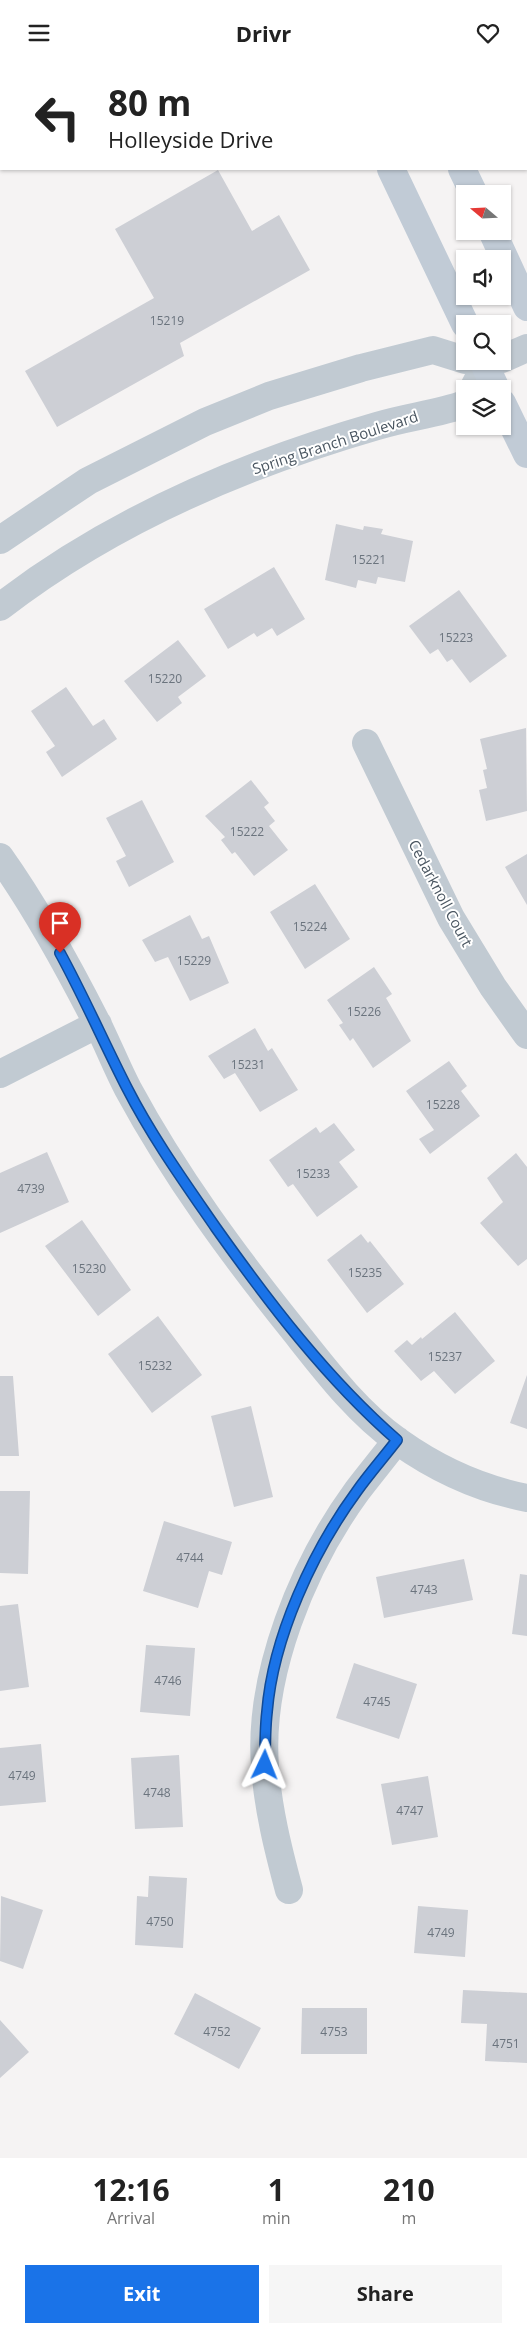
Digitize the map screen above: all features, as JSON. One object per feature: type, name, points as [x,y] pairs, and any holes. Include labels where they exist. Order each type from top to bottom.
[{"type":"main road","points":[[391,170],[461,315]]},
{"type":"main road","points":[[462,170],[470,185]]},
{"type":"main road","points":[[496,240],[527,307]]},
{"type":"main road","points":[[511,421],[527,454]]},
{"type":"street","points":[[511,355],[527,348]]},
{"type":"street","points":[[0,540],[88,481],[205,422],[269,397],[361,368],[433,350],[456,358]]},
{"type":"street","name":"Spring Branch Boulevard","points":[[0,607],[109,535],[190,493],[273,459],[378,425],[456,406]]},
{"type":"street","name":"Cedarknoll Court","points":[[366,743],[451,918],[493,987],[527,1035]]},
{"type":"street","points":[[0,857],[60,953],[98,1025],[128,1089],[178,1171],[254,1281],[312,1353],[362,1409],[397,1440],[431,1463],[466,1480],[527,1498]]},
{"type":"street","points":[[0,1074],[98,1025]]},
{"type":"street","points":[[289,1889],[271,1820],[265,1765],[267,1710],[277,1656],[293,1608],[322,1548],[356,1492],[397,1440]]},
{"type":"building","points":[[218,170],[252,231],[279,215],[310,270],[180,343],[184,356],[57,427],[25,371],[154,298],[115,229]]},
{"type":"building","points":[[336,524],[363,530],[364,526],[383,529],[381,534],[413,541],[405,582],[378,577],[376,584],[358,580],[356,588],[325,580]]},
{"type":"building","points":[[274,567],[305,619],[277,636],[272,628],[257,637],[254,633],[228,649],[204,609]]},
{"type":"building","points":[[459,590],[507,656],[470,683],[452,659],[447,662],[438,649],[430,654],[409,626]]},
{"type":"building","points":[[178,640],[206,676],[178,697],[182,703],[157,722],[124,681]]},
{"type":"building","points":[[66,687],[93,726],[104,719],[117,739],[62,777],[46,752],[55,746],[31,711]]},
{"type":"building","points":[[526,728],[527,811],[486,821],[479,790],[487,788],[483,770],[487,769],[480,739]]},
{"type":"building","points":[[251,780],[269,803],[264,807],[275,821],[269,826],[288,850],[254,876],[235,852],[232,854],[221,840],[225,837],[205,816]]},
{"type":"building","points":[[142,800],[174,862],[129,887],[116,861],[126,856],[106,818]]},
{"type":"building","points":[[527,854],[527,905],[505,867]]},
{"type":"building","points":[[315,884],[350,939],[305,969],[270,912]]},
{"type":"building","points":[[190,915],[202,939],[209,936],[229,983],[190,1001],[168,957],[155,962],[142,940]]},
{"type":"building","points":[[374,967],[392,994],[386,998],[411,1041],[373,1068],[353,1038],[350,1041],[339,1025],[343,1023],[327,1000]]},
{"type":"building","points":[[255,1028],[268,1051],[272,1048],[298,1090],[260,1112],[235,1073],[224,1079],[208,1056]]},
{"type":"building","points":[[449,1061],[467,1086],[461,1091],[480,1116],[430,1154],[419,1139],[434,1130],[406,1091]]},
{"type":"building","points":[[334,1123],[355,1150],[339,1162],[358,1187],[317,1217],[293,1184],[288,1187],[269,1160],[316,1127],[320,1133]]},
{"type":"building","points":[[47,1152],[69,1202],[0,1233],[0,1173]]},
{"type":"building","points":[[516,1153],[527,1167],[527,1259],[518,1266],[480,1223],[503,1202],[487,1178]]},
{"type":"building","points":[[82,1220],[131,1290],[98,1316],[45,1246]]},
{"type":"building","points":[[361,1234],[368,1243],[370,1241],[404,1284],[367,1313],[327,1260]]},
{"type":"building","points":[[455,1312],[495,1361],[455,1394],[434,1371],[421,1381],[394,1351],[407,1340],[412,1345],[421,1337],[422,1339]]},
{"type":"building","points":[[158,1316],[202,1375],[152,1413],[108,1354]]},
{"type":"building","points":[[527,1375],[527,1429],[510,1423]]},
{"type":"building","points":[[0,1376],[13,1376],[19,1456],[0,1456]]},
{"type":"building","points":[[251,1406],[273,1497],[234,1507],[211,1416]]},
{"type":"building","points":[[0,1491],[30,1491],[28,1574],[0,1573]]},
{"type":"building","points":[[164,1521],[232,1542],[222,1575],[209,1571],[198,1608],[143,1591]]},
{"type":"building","points":[[464,1559],[473,1600],[384,1618],[376,1577]]},
{"type":"building","points":[[520,1574],[527,1575],[527,1636],[512,1634]]},
{"type":"building","points":[[18,1604],[29,1687],[0,1691],[0,1606]]},
{"type":"building","points":[[146,1645],[195,1648],[190,1716],[140,1712]]},
{"type":"building","points":[[354,1663],[417,1684],[399,1739],[336,1718]]},
{"type":"building","points":[[41,1744],[46,1802],[0,1806],[0,1748]]},
{"type":"building","points":[[179,1755],[183,1827],[135,1829],[131,1758]]},
{"type":"building","points":[[428,1776],[438,1837],[392,1845],[381,1784]]},
{"type":"building","points":[[149,1876],[187,1878],[183,1948],[135,1945],[137,1896],[148,1897]]},
{"type":"building","points":[[1,1896],[43,1910],[23,1969],[0,1961]]},
{"type":"building","points":[[418,1906],[468,1910],[465,1957],[414,1953]]},
{"type":"building","points":[[463,1990],[527,1993],[527,2063],[485,2061],[487,2024],[461,2023]]},
{"type":"building","points":[[195,1993],[261,2028],[239,2069],[174,2034]]},
{"type":"building","points":[[302,2008],[367,2008],[367,2054],[301,2054]]},
{"type":"building","points":[[0,2020],[29,2052],[0,2078]]},
{"type":"route","points":[[60,953],[98,1025],[128,1089],[188,1187],[254,1281],[312,1353],[362,1409],[397,1440],[356,1492],[322,1548],[293,1608],[277,1656],[267,1710],[265,1765]]}]
